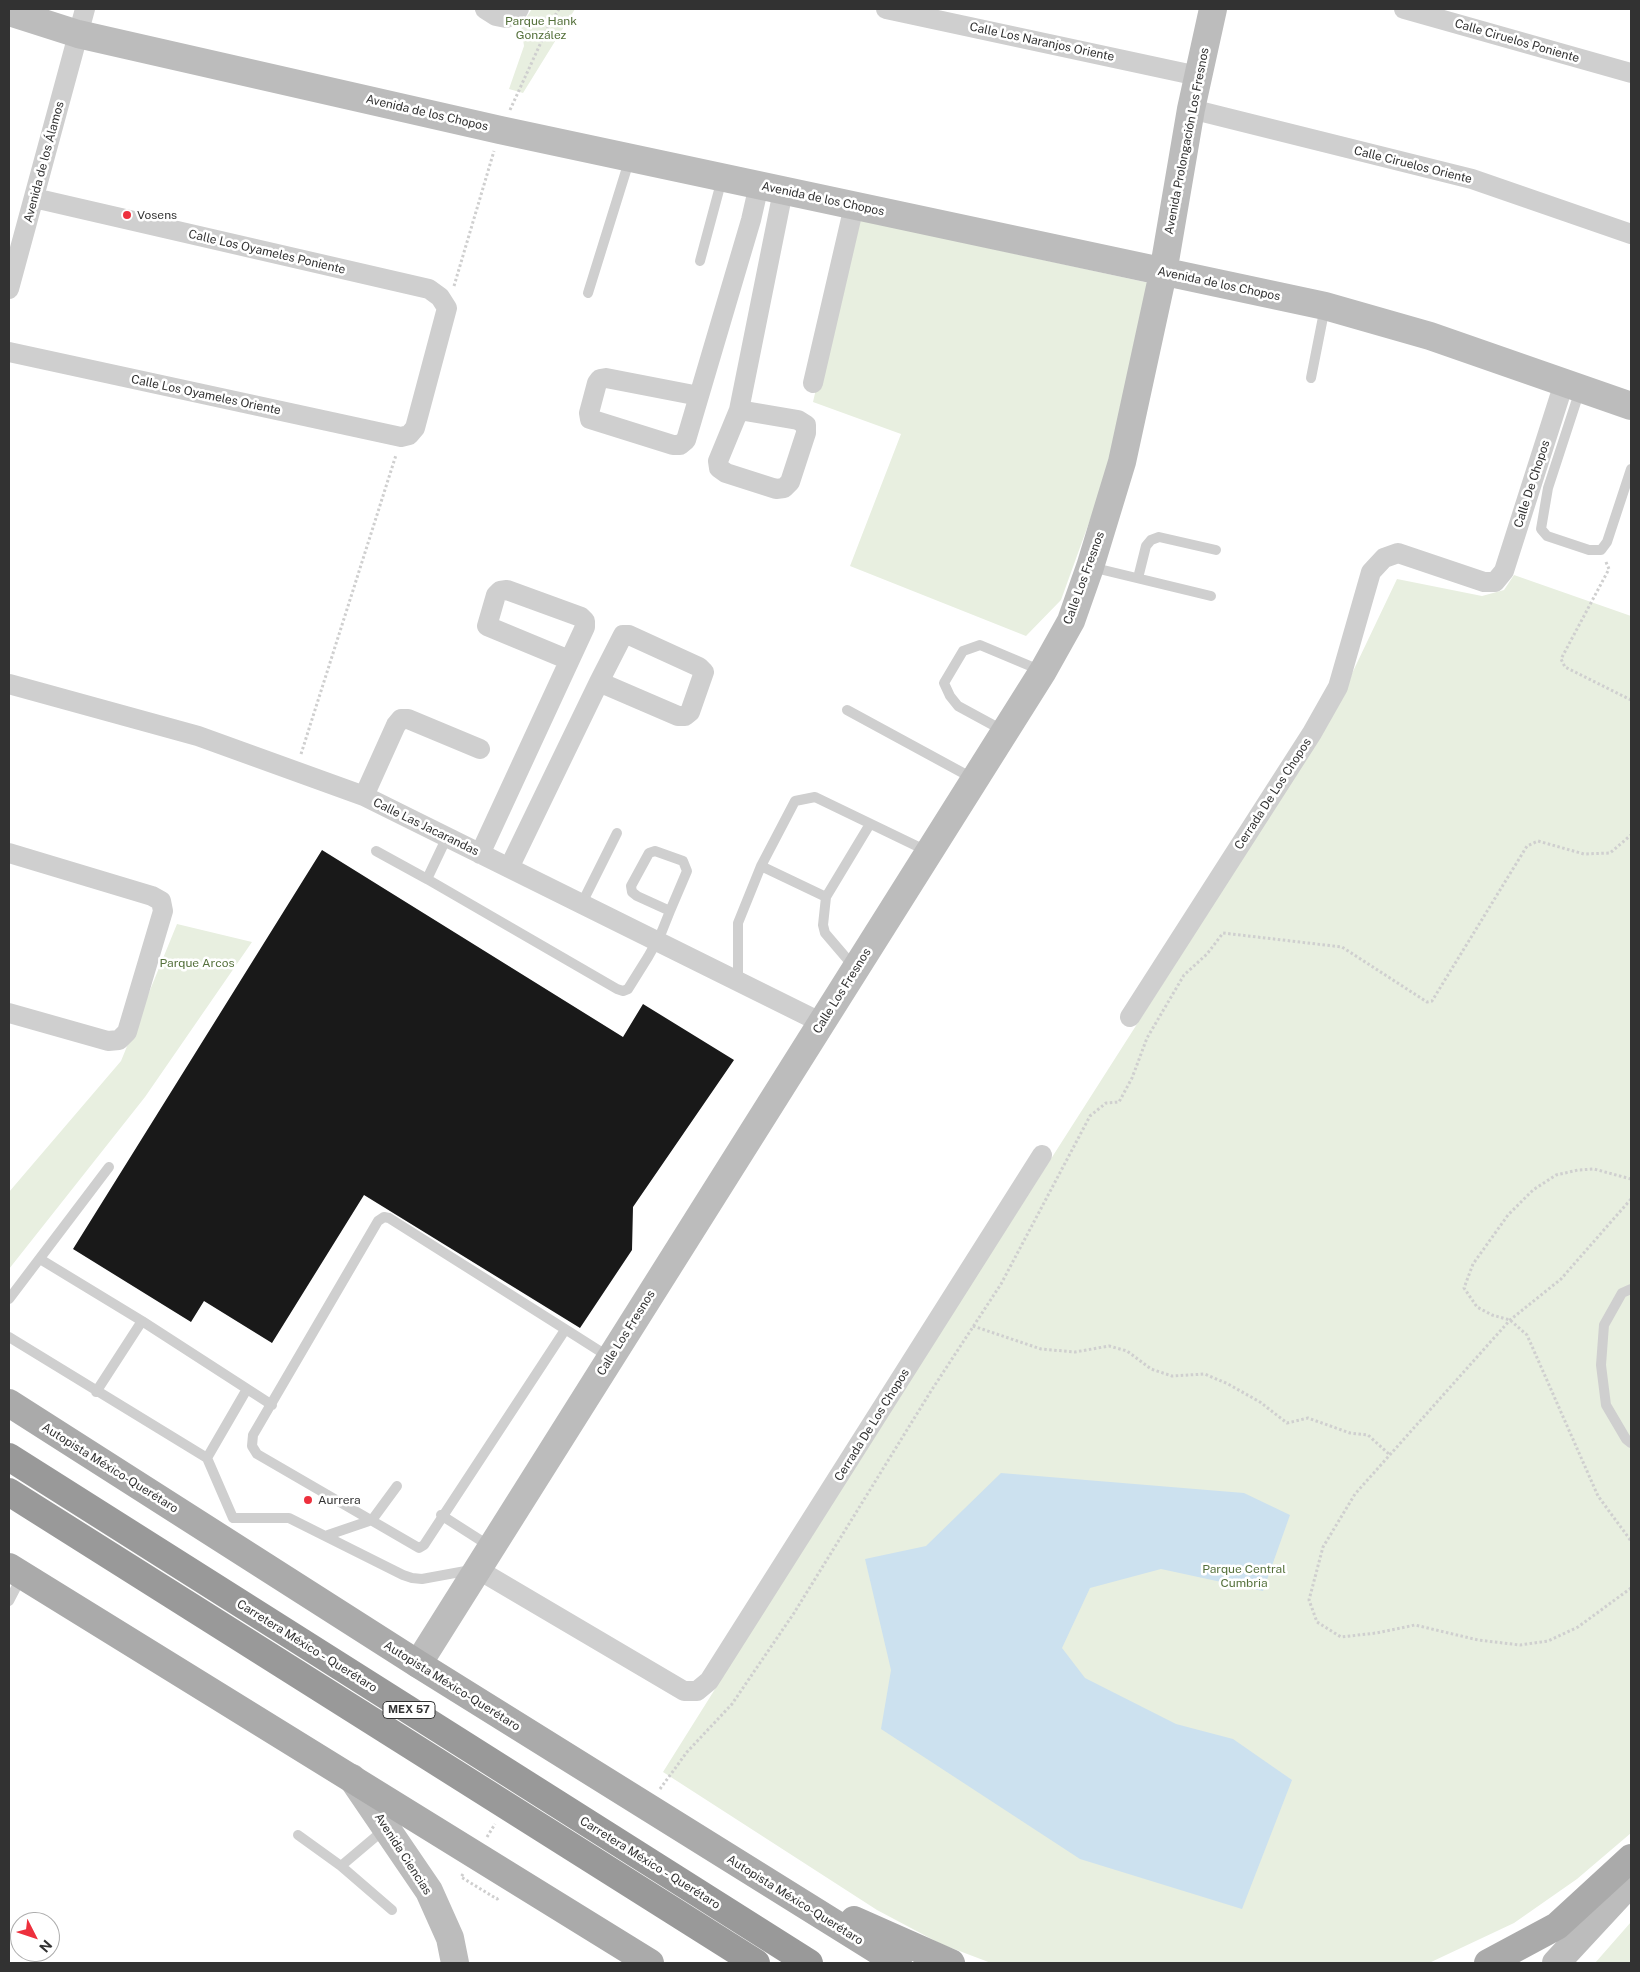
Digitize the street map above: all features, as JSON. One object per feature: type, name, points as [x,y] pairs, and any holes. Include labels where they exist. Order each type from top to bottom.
[{"type":"highway","name":"Carretera México - Querétaro","points":[[9,1457],[809,1963]]},
{"type":"highway","name":"MEX 57","points":[[9,1492],[756,1963]]},
{"type":"main road","name":"Autopista México-Querétaro","points":[[9,1403],[227,1528],[418,1664],[752,1874],[898,1963]]},
{"type":"main road","points":[[16,1571],[650,1963]]},
{"type":"main road","points":[[1488,1963],[1557,1926],[1631,1858]]},
{"type":"main road","points":[[752,1874],[951,1963]]},
{"type":"street","points":[[485,9],[496,16],[506,18],[515,14],[519,9]]},
{"type":"street","name":"Calle Los Naranjos Oriente","points":[[886,9],[1198,76]]},
{"type":"street","name":"Avenida Prolongación Los Fresnos","points":[[1162,272],[1198,76],[1213,9]]},
{"type":"street","name":"Calle Ciruelos Poniente","points":[[1404,9],[1433,13],[1630,69]]},
{"type":"street","name":"Avenida de los Chopos","points":[[9,12],[82,21],[500,130],[1325,306],[1430,336],[1631,406]]},
{"type":"street","name":"Avenida de los Álamos","points":[[9,289],[82,21]]},
{"type":"street","name":"Calle Ciruelos Oriente","points":[[1192,109],[1472,179],[1631,234]]},
{"type":"street","points":[[699,396],[606,378],[600,379],[597,383],[589,413],[590,419],[673,445],[680,445],[686,440],[699,396],[771,188]]},
{"type":"street","points":[[739,410],[798,420],[806,425],[806,433],[790,482],[784,488],[776,489],[726,473],[719,468],[718,461],[739,410],[771,188]]},
{"type":"street","name":"Calle Los Oyameles Poniente","points":[[34,198],[429,289],[444,302]]},
{"type":"street","points":[[813,383],[854,206]]},
{"type":"street","name":"Calle Los Fresnos","points":[[418,1664],[1043,671],[1070,620],[1090,567],[1122,462],[1162,272]]},
{"type":"street","points":[[398,437],[409,435],[415,428],[444,302]]},
{"type":"street","name":"Calle Los Oyameles Oriente","points":[[12,353],[398,437]]},
{"type":"street","name":"Calle De Chopos","points":[[1384,558],[1398,553],[1484,582],[1496,582],[1504,572],[1572,386]]},
{"type":"street","name":"Cerrada De Los Chopos","points":[[1130,1017],[1312,733],[1338,687],[1371,572],[1384,558]]},
{"type":"street","points":[[480,854],[586,627],[585,621],[581,617],[506,590],[500,591],[496,595],[487,626],[569,660]]},
{"type":"street","points":[[509,868],[599,682],[623,636],[629,635],[699,666],[704,672],[690,712],[685,716],[678,716],[599,682]]},
{"type":"street","name":"Calle Las Jacarandas","points":[[9,684],[198,736],[364,796],[822,1022]]},
{"type":"street","points":[[364,796],[396,725],[401,719],[408,718],[480,749]]},
{"type":"street","points":[[9,852],[152,896],[160,901],[163,911],[127,1032],[119,1040],[108,1041],[9,1013]]},
{"type":"street","name":"Cerrada De Los Chopos","points":[[484,1558],[684,1692],[698,1691],[709,1681],[1042,1156]]},
{"type":"street","name":"Avenida Ciencias","points":[[351,1777],[429,1891],[450,1938],[455,1963]]},
{"type":"street","points":[[1556,1963],[1631,1882]]},
{"type":"lane","points":[[588,292],[630,157]]},
{"type":"lane","points":[[700,262],[722,178]]},
{"type":"lane","points":[[1311,378],[1325,306]]},
{"type":"lane","points":[[1572,386],[1548,488],[1541,529],[1547,536],[1589,550],[1601,550],[1607,542],[1631,469]]},
{"type":"lane","points":[[1138,578],[1146,546],[1151,540],[1159,538],[1216,550]]},
{"type":"lane","points":[[1090,567],[1211,596]]},
{"type":"lane","points":[[1005,731],[958,706],[950,696],[944,683],[963,651],[980,645],[1043,671]]},
{"type":"lane","points":[[847,710],[975,780]]},
{"type":"lane","points":[[738,981],[738,923],[761,866],[796,801],[814,797],[929,852]]},
{"type":"lane","points":[[856,968],[825,933],[823,925],[826,897],[870,824]]},
{"type":"lane","points":[[582,903],[617,833]]},
{"type":"lane","points":[[426,879],[447,837]]},
{"type":"lane","points":[[376,851],[617,990],[623,991],[628,988],[657,941],[670,911],[687,871],[687,866],[683,861],[655,851],[649,853],[632,886],[632,892],[670,911]]},
{"type":"lane","points":[[761,866],[826,897]]},
{"type":"lane","points":[[9,1299],[109,1167]]},
{"type":"lane","points":[[565,1330],[441,1515],[424,1545],[419,1548],[257,1454],[252,1446],[253,1435],[378,1221],[384,1217],[389,1218],[610,1358]]},
{"type":"lane","points":[[40,1259],[142,1321],[272,1405]]},
{"type":"lane","points":[[1631,1289],[1622,1292],[1604,1325],[1601,1365],[1606,1405],[1626,1439],[1631,1443]]},
{"type":"lane","points":[[96,1392],[142,1321]]},
{"type":"lane","points":[[9,1337],[96,1392],[207,1458],[227,1528],[289,1518],[328,1535],[403,1576],[422,1580],[484,1558],[441,1515]]},
{"type":"lane","points":[[207,1458],[247,1390]]},
{"type":"lane","points":[[328,1535],[372,1520],[397,1486]]},
{"type":"lane","points":[[9,1601],[16,1571]]},
{"type":"lane","points":[[341,1866],[386,1828]]},
{"type":"lane","points":[[298,1835],[341,1866],[392,1910]]},
{"type":"path","points":[[444,302],[500,130],[548,27],[560,9]]},
{"type":"path","points":[[296,770],[398,437]]},
{"type":"path","points":[[1601,550],[1609,569],[1561,659],[1565,667],[1631,700]]},
{"type":"path","points":[[647,1808],[687,1752],[732,1704],[789,1620],[828,1554],[887,1465],[1001,1284],[1090,1116],[1106,1103],[1119,1102],[1132,1078],[1147,1038],[1184,975],[1207,954],[1223,933],[1342,947],[1426,1002],[1432,1002],[1527,846],[1538,841],[1584,854],[1610,853],[1631,835]]},
{"type":"path","points":[[1631,1179],[1594,1170],[1578,1170],[1556,1175],[1533,1190],[1508,1215],[1473,1264],[1464,1288],[1477,1306],[1492,1315],[1510,1320],[1527,1335],[1598,1496],[1631,1541]]},
{"type":"path","points":[[1631,1199],[1561,1278],[1510,1320],[1356,1494],[1323,1547],[1309,1600],[1318,1622],[1341,1637],[1376,1633],[1415,1625],[1478,1640],[1520,1645],[1548,1641],[1578,1627],[1631,1588]]},
{"type":"path","points":[[973,1326],[1041,1349],[1075,1352],[1109,1346],[1127,1351],[1151,1369],[1172,1376],[1205,1374],[1228,1384],[1260,1402],[1287,1423],[1308,1418],[1350,1433],[1368,1436],[1390,1455]]},
{"type":"path","points":[[461,1877],[497,1899]]},
{"type":"green space","name":"Parque Hank González","points":[[532,9],[575,9],[523,93],[509,89],[524,46],[521,25]]},
{"type":"green space","points":[[855,219],[1154,284],[1112,459],[1061,600],[1026,636],[850,566],[901,434],[813,402]]},
{"type":"green space","name":"Parque Central Cumbria","points":[[1514,575],[1631,616],[1631,1833],[1577,1879],[1514,1923],[1429,1963],[991,1963],[941,1944],[877,1910],[663,1772],[860,1458],[1326,728],[1397,579],[1482,596],[1504,590]]},
{"type":"green space","name":"Parque Arcos","points":[[177,924],[252,942],[145,1097],[9,1269],[9,1192],[121,1061]]},
{"type":"green space","points":[[1631,1922],[1631,1963],[1595,1963]]},
{"type":"water","points":[[1001,1473],[1244,1493],[1290,1515],[1263,1591],[1161,1569],[1090,1588],[1062,1648],[1085,1678],[1176,1724],[1233,1739],[1292,1780],[1242,1909],[1080,1859],[881,1729],[891,1670],[865,1559],[926,1546]]},
{"type":"building","points":[[322,850],[623,1037],[643,1004],[734,1060],[633,1207],[632,1250],[580,1328],[364,1195],[272,1343],[204,1301],[191,1322],[73,1249]]},
{"type":"place","name":"Vosens","points":[[127,215]]},
{"type":"place","name":"Aurrera","points":[[308,1500]]}]
